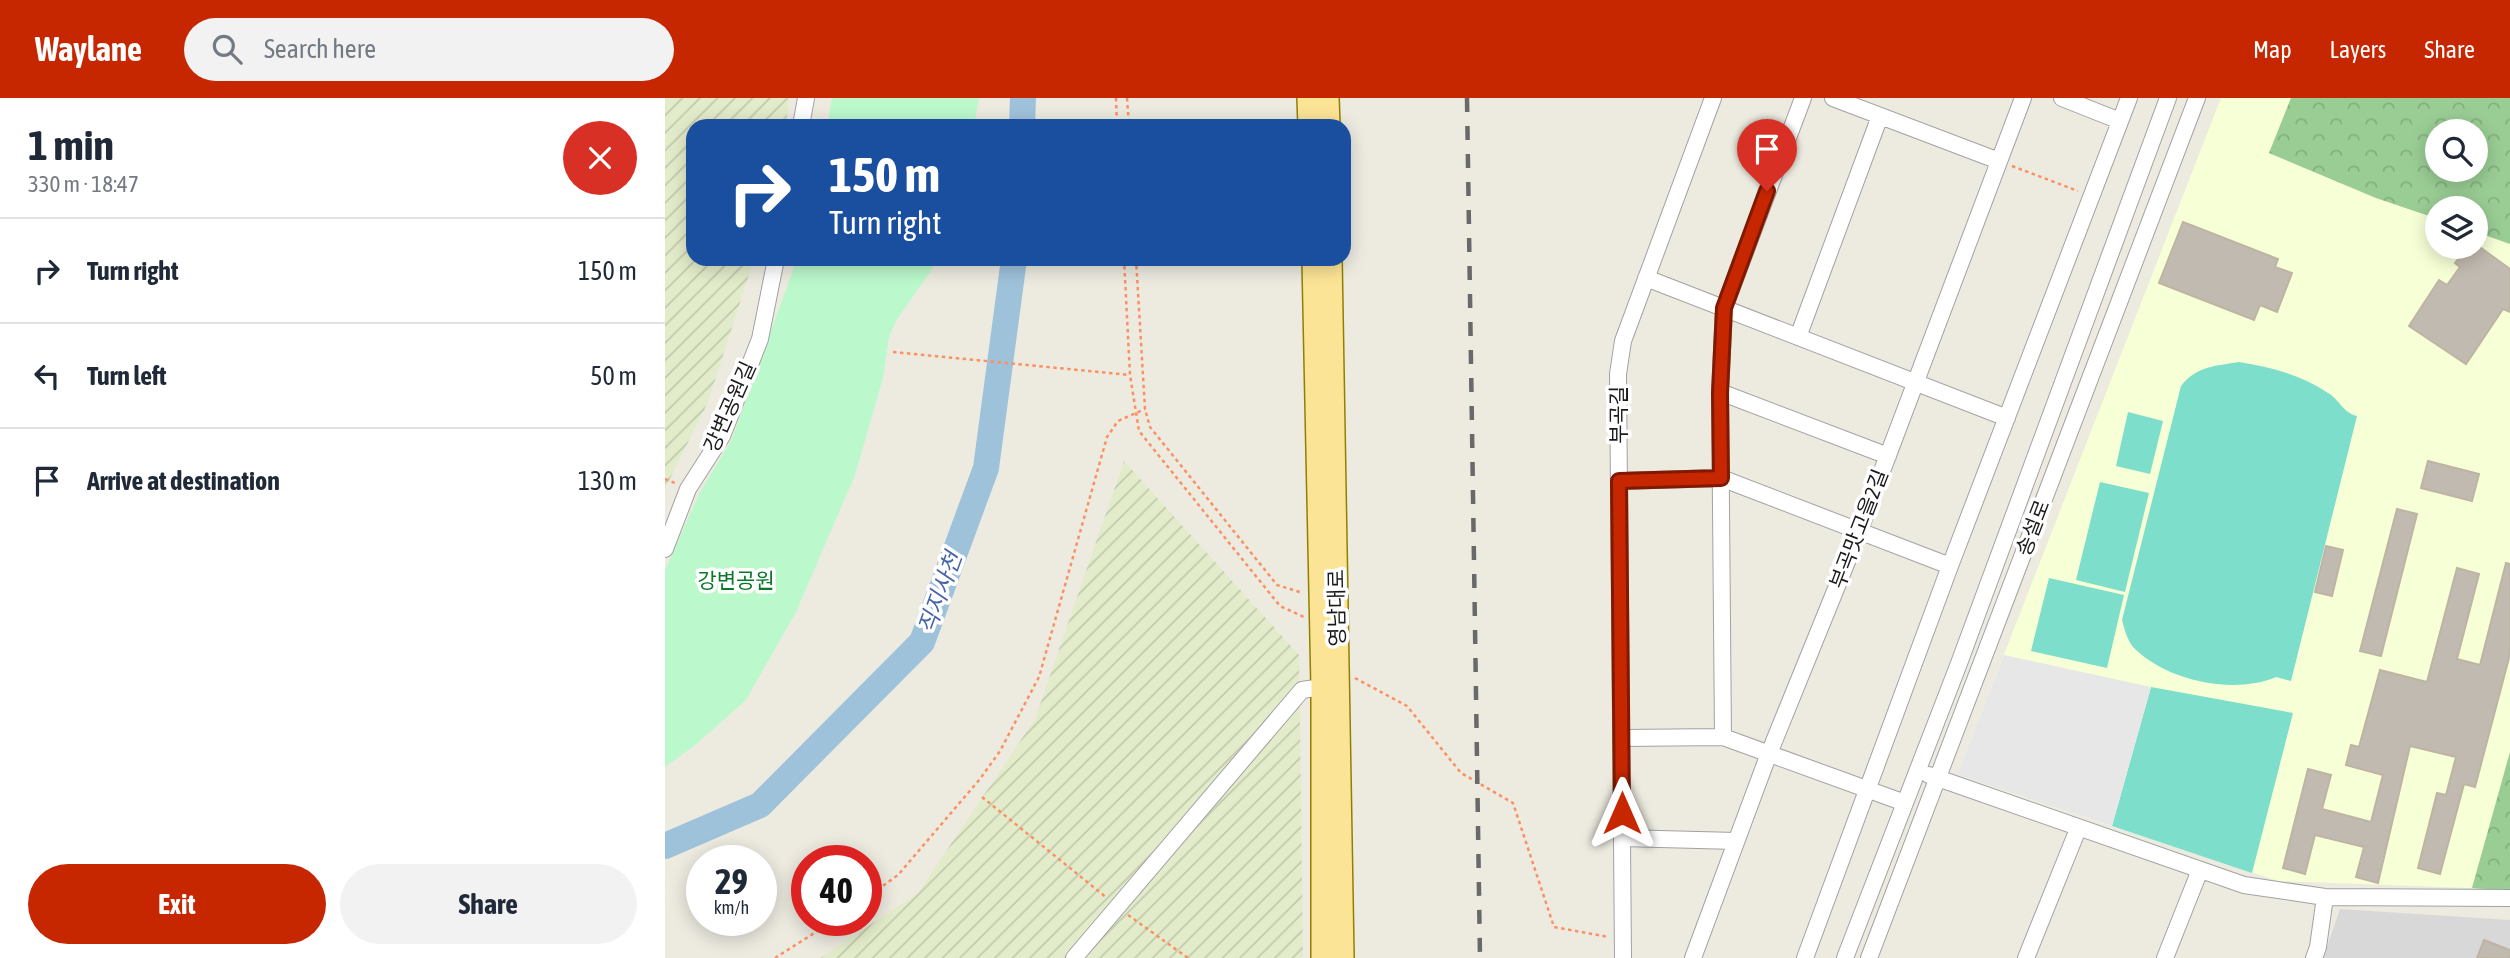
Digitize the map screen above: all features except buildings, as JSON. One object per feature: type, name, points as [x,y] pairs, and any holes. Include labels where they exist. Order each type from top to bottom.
[{"type":"main road","points":[[1308,98],[1310,119]]},
{"type":"main road","points":[[1328,98],[1329,119]]},
{"type":"main road","name":"영남대로","points":[[1313,266],[1322,687],[1322,958]]},
{"type":"main road","name":"영남대로","points":[[1331,266],[1343,958]]},
{"type":"street","points":[[802,119],[806,98]]},
{"type":"street","name":"부곡길","points":[[1623,958],[1618,374],[1623,341],[1713,98]]},
{"type":"street","points":[[1723,737],[1720,393],[1724,308],[1803,98]]},
{"type":"street","points":[[1833,98],[1999,161]]},
{"type":"street","name":"부곡맛고을2길","points":[[1693,958],[1768,756],[1859,532],[2023,98]]},
{"type":"street","points":[[2061,98],[2120,121]]},
{"type":"street","points":[[1805,958],[1950,566],[2129,98]]},
{"type":"street","name":"송설로","points":[[1845,958],[2168,98]]},
{"type":"street","name":"송설로","points":[[1869,958],[2197,98]]},
{"type":"street","points":[[1798,337],[1880,116]]},
{"type":"street","name":"강변공원길","points":[[665,549],[688,489],[722,436],[760,338],[775,266]]},
{"type":"street","points":[[1646,278],[2007,418]]},
{"type":"street","points":[[1720,393],[1888,456]]},
{"type":"street","points":[[1619,481],[1721,478],[1950,566]]},
{"type":"street","points":[[1074,958],[1302,690],[1322,687]]},
{"type":"street","points":[[1622,738],[1723,737],[1768,756],[1905,803]]},
{"type":"street","points":[[1917,771],[2244,885],[2325,897],[2438,895],[2510,898]]},
{"type":"street","points":[[2026,958],[2078,829]]},
{"type":"street","points":[[1622,838],[1736,841]]},
{"type":"street","points":[[2165,958],[2200,870]]},
{"type":"street","points":[[2314,958],[2325,897]]},
{"type":"path","points":[[1116,98],[1117,119]]},
{"type":"path","points":[[1127,98],[1128,119]]},
{"type":"path","points":[[1999,161],[2091,197]]},
{"type":"path","points":[[1124,266],[1130,375],[1139,431],[1280,606],[1320,625]]},
{"type":"path","points":[[1136,266],[1145,409],[1150,427],[1277,585],[1319,598]]},
{"type":"path","points":[[893,352],[1130,375]]},
{"type":"path","points":[[882,886],[898,875],[949,818],[1000,751],[1039,677],[1107,437],[1118,421],[1145,409]]},
{"type":"path","points":[[1338,669],[1407,706],[1461,773],[1513,803],[1554,927],[1623,940]]},
{"type":"path","points":[[982,797],[1118,907],[1188,958]]},
{"type":"path","points":[[775,958],[810,936]]},
{"type":"shaded area","points":[[665,98],[789,98],[787,119],[686,119],[686,266],[752,266],[708,402],[665,489]]},
{"type":"shaded area","points":[[2221,98],[2291,98],[2269,153],[2376,198],[2425,215],[2425,259],[2488,259],[2488,236],[2510,244],[2510,752],[2472,888],[2278,881],[1957,775]]},
{"type":"shaded area","points":[[2239,362],[2274,369],[2307,381],[2357,416],[2291,681],[2276,677],[2241,685],[2202,682],[2183,677],[2149,660],[2135,649],[2128,639],[2122,620],[2181,386],[2200,371]]},
{"type":"shaded area","points":[[2128,412],[2163,421],[2150,474],[2116,466]]},
{"type":"shaded area","points":[[1124,461],[1299,655],[1303,958],[820,958],[853,936],[882,936],[882,917],[918,893],[1035,719]]},
{"type":"shaded area","points":[[2100,482],[2149,493],[2125,592],[2076,580]]},
{"type":"shaded area","points":[[2049,578],[2124,595],[2107,668],[2031,651]]},
{"type":"shaded area","points":[[2004,655],[2151,687],[2112,826],[1957,775]]},
{"type":"shaded area","points":[[2151,687],[2293,713],[2252,873],[2112,826]]},
{"type":"shaded area","points":[[2340,909],[2510,920],[2510,958],[2323,958]]},
{"type":"green space","points":[[832,98],[979,98],[975,119],[828,119]]},
{"type":"green space","points":[[2291,98],[2510,98],[2510,244],[2488,236],[2488,196],[2425,196],[2425,215],[2376,198],[2269,153]]},
{"type":"green space","name":"강변공원","points":[[794,266],[934,266],[896,321],[889,337],[883,378],[855,475],[796,612],[746,700],[694,746],[665,767],[665,570],[700,492],[731,441]]},
{"type":"green space","points":[[2510,752],[2510,891],[2472,888]]},
{"type":"waterway","name":"직지사천","points":[[1022,119],[1023,98]]},
{"type":"waterway","name":"직지사천","points":[[665,846],[760,805],[922,642],[986,468],[1013,266]]},
{"type":"railway","points":[[1467,98],[1480,958]]},
{"type":"route","points":[[1622,813],[1619,481],[1721,478],[1720,393],[1724,308],[1767,191]]}]
